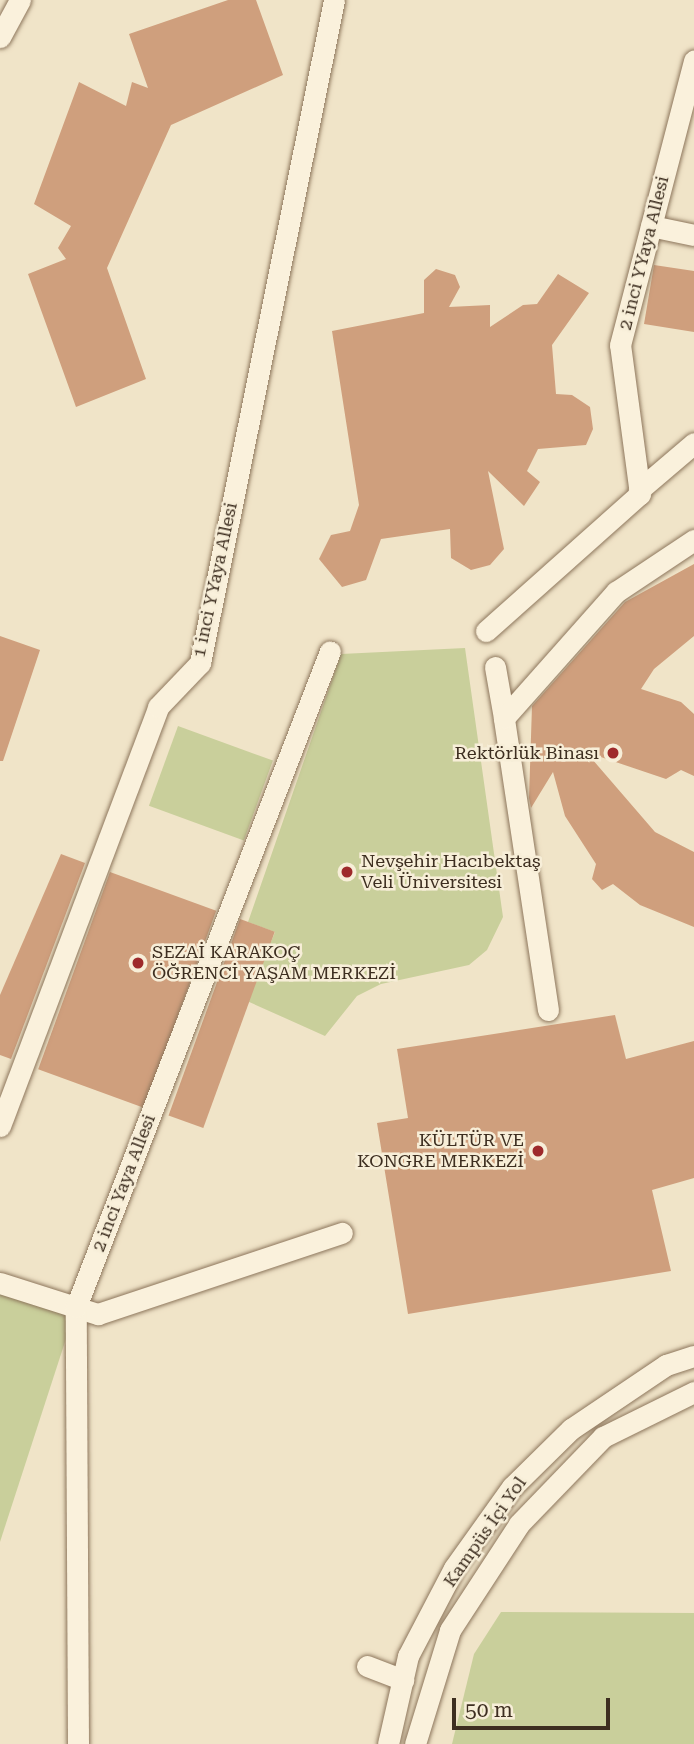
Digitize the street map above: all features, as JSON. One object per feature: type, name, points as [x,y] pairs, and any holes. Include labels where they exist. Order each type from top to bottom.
[{"type":"street","points":[[0,37],[20,0]]},
{"type":"street","name":"1 inci YYaya Allesi","points":[[0,1126],[158,707],[200,663],[334,0]]},
{"type":"street","name":"2 inci YYaya Allesi","points":[[639,490],[620,345],[694,60]]},
{"type":"street","points":[[651,226],[694,235]]},
{"type":"street","points":[[486,631],[640,495],[639,490],[694,443]]},
{"type":"street","points":[[504,718],[616,592],[694,540]]},
{"type":"street","name":"2 inci Yaya Allesi","points":[[78,1744],[76,1307],[330,651]]},
{"type":"street","points":[[495,667],[548,1010]]},
{"type":"street","points":[[0,1283],[98,1314],[342,1233]]},
{"type":"street","name":"Kampüs İçi Yol","points":[[388,1744],[408,1656],[454,1568],[512,1487],[570,1429],[666,1365],[694,1356]]},
{"type":"street","name":"Kampüs İçi Yol","points":[[415,1744],[450,1630],[519,1524],[603,1437],[694,1392]]},
{"type":"street","points":[[367,1666],[403,1680]]},
{"type":"green space","points":[[465,648],[503,917],[487,950],[469,965],[381,984],[357,996],[325,1036],[247,1001],[275,932],[248,922],[341,654]]},
{"type":"green space","points":[[178,726],[273,761],[244,840],[149,806]]},
{"type":"green space","points":[[0,1283],[76,1308],[0,1542]]},
{"type":"green space","points":[[501,1612],[694,1613],[694,1744],[452,1744],[474,1654]]},
{"type":"building","points":[[228,0],[256,0],[283,75],[171,125],[107,268],[146,379],[76,407],[28,274],[66,259],[58,248],[71,226],[34,204],[79,82],[126,106],[132,82],[148,88],[129,34]]},
{"type":"building","points":[[654,265],[694,271],[694,332],[644,324]]},
{"type":"building","points":[[436,269],[455,275],[460,287],[449,307],[490,305],[490,327],[523,305],[537,304],[558,274],[589,293],[552,345],[556,394],[572,395],[590,407],[593,429],[586,445],[538,449],[527,471],[540,482],[524,506],[488,471],[504,549],[490,565],[471,570],[451,558],[450,529],[381,539],[366,580],[342,587],[319,559],[331,535],[350,531],[359,505],[332,331],[424,313],[424,280]]},
{"type":"building","name":"Rektörlük Binası","points":[[694,564],[694,636],[654,669],[641,689],[681,702],[694,714],[694,776],[681,770],[666,779],[586,752],[655,832],[694,852],[694,927],[640,905],[613,884],[602,890],[592,879],[596,864],[565,816],[553,772],[531,808],[529,798],[532,706],[625,602]]},
{"type":"building","points":[[0,636],[40,650],[3,761],[0,761]]},
{"type":"building","points":[[61,854],[85,863],[11,1059],[0,1055],[0,995]]},
{"type":"building","points":[[110,872],[216,911],[144,1108],[38,1069]]},
{"type":"building","points":[[240,919],[275,932],[203,1128],[169,1115]]},
{"type":"building","name":"KÜLTÜR VE KONGRE MERKEZİ","points":[[615,1015],[626,1059],[694,1041],[694,1178],[652,1190],[671,1271],[408,1314],[377,1123],[408,1118],[397,1049]]},
{"type":"place","name":"Rektörlük Binası","points":[[613,753]]},
{"type":"place","name":"Nevşehir Hacıbektaş Veli Üniversitesi","points":[[347,872]]},
{"type":"place","name":"SEZAİ KARAKOÇ ÖĞRENCİ YAŞAM MERKEZİ","points":[[138,963]]},
{"type":"place","name":"KÜLTÜR VE KONGRE MERKEZİ","points":[[538,1151]]}]
